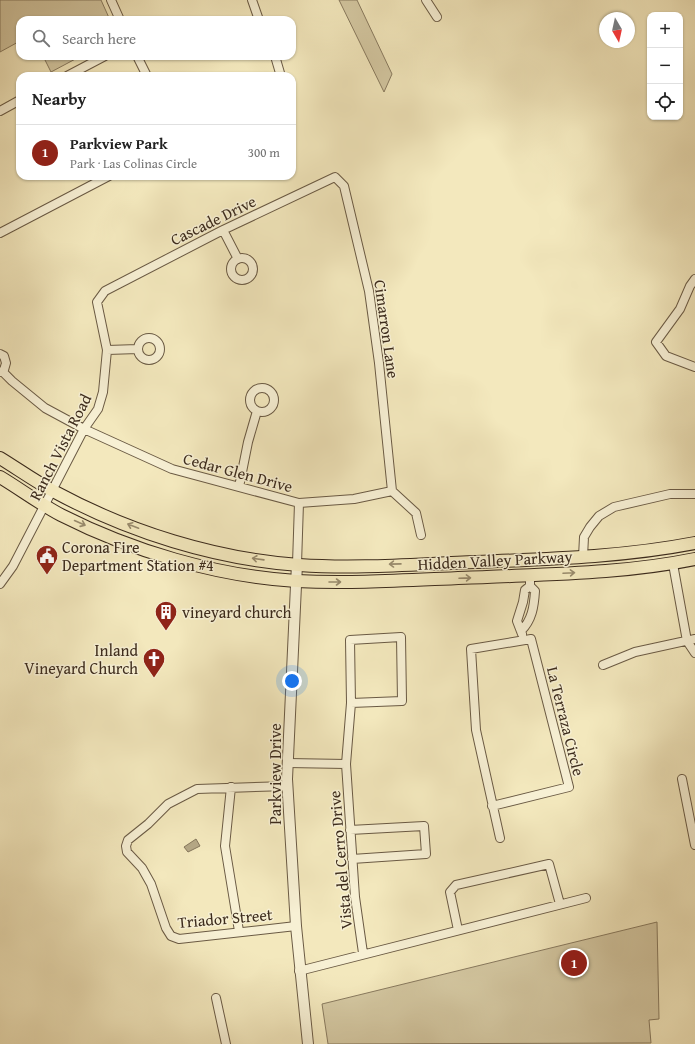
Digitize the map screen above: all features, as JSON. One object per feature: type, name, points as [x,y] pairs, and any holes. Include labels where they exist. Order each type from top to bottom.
[{"type":"main road","name":"Hidden Valley Parkway","points":[[0,458],[53,491],[109,517],[160,537],[244,557],[297,564],[362,565],[583,557],[666,549],[695,543]]},
{"type":"main road","name":"Hidden Valley Parkway","points":[[0,477],[61,514],[109,536],[154,554],[240,574],[296,581],[375,582],[530,580],[673,564],[695,559]]},
{"type":"main road","points":[[600,556],[614,562],[659,557],[667,558],[673,564],[684,553],[695,551]]},
{"type":"main road","points":[[490,561],[506,567],[527,568],[530,580]]},
{"type":"street","points":[[111,0],[118,16]]},
{"type":"street","points":[[252,0],[258,16]]},
{"type":"street","points":[[426,0],[437,17]]},
{"type":"street","points":[[75,72],[97,60]]},
{"type":"street","points":[[139,60],[145,72]]},
{"type":"street","points":[[276,60],[278,72]]},
{"type":"street","points":[[0,111],[16,102]]},
{"type":"street","name":"Cascade Drive","points":[[105,291],[223,230],[335,176]]},
{"type":"street","name":"Cimarron Lane","points":[[335,176],[344,186],[369,291],[379,363],[392,491]]},
{"type":"street","points":[[0,233],[101,180]]},
{"type":"street","points":[[223,230],[238,259]]},
{"type":"street","points":[[695,279],[690,286],[680,309],[656,342],[666,356],[695,367]]},
{"type":"street","name":"Ranch Vista Road","points":[[0,584],[13,566],[84,430],[100,404],[104,392],[107,350],[97,302],[105,291]]},
{"type":"street","points":[[107,350],[138,349]]},
{"type":"street","points":[[0,354],[4,356],[6,363],[1,371]]},
{"type":"street","name":"Cedar Glen Drive","points":[[1,371],[45,408],[84,430],[172,469],[299,503],[354,499],[392,491]]},
{"type":"street","points":[[240,487],[248,442],[257,411]]},
{"type":"street","points":[[392,491],[416,513],[421,535]]},
{"type":"street","points":[[583,557],[584,537],[590,526],[599,516],[614,507],[670,494],[695,494]]},
{"type":"street","name":"Parkview Drive","points":[[299,503],[288,786],[296,926],[308,1044]]},
{"type":"street","points":[[673,564],[695,653]]},
{"type":"street","points":[[500,838],[476,730],[471,648],[523,640],[517,621],[525,590],[530,580]]},
{"type":"street","points":[[521,631],[529,623],[531,616],[535,590],[530,580]]},
{"type":"street","points":[[520,614],[531,616]]},
{"type":"street","name":"Vista del Cerro Drive","points":[[351,703],[402,701],[401,637],[350,640],[351,703],[346,764],[355,897],[363,953]]},
{"type":"street","name":"La Terraza Circle","points":[[492,806],[569,788],[531,639],[523,640]]},
{"type":"street","points":[[603,665],[635,652],[691,640]]},
{"type":"street","points":[[288,763],[346,764]]},
{"type":"street","points":[[682,779],[695,845]]},
{"type":"street","points":[[238,931],[225,846],[231,787],[288,786]]},
{"type":"street","name":"Triador Street","points":[[231,787],[197,789],[179,797],[168,804],[148,824],[128,840],[126,846],[127,852],[142,868],[150,884],[166,928],[171,936],[179,939],[238,931],[296,926]]},
{"type":"street","points":[[350,830],[424,826],[426,854],[352,859]]},
{"type":"street","points":[[458,930],[450,892],[456,885],[549,864],[560,904]]},
{"type":"street","points":[[300,971],[363,953],[586,898]]},
{"type":"street","points":[[216,998],[226,1044]]},
{"type":"shaded area","points":[[0,0],[101,0],[108,16],[16,16],[16,43],[0,52]]},
{"type":"shaded area","points":[[339,0],[357,0],[392,74],[384,92]]},
{"type":"shaded area","points":[[45,60],[74,60],[51,72]]},
{"type":"shaded area","points":[[196,839],[200,846],[188,852],[184,847]]},
{"type":"shaded area","points":[[657,922],[659,1019],[649,1020],[651,1043],[328,1044],[322,1004]]},
{"type":"place","name":"Corona Fire Department Station #4","points":[[47,576]]},
{"type":"place","name":"vineyard church","points":[[166,632]]},
{"type":"place","name":"Inland Vineyard Church","points":[[154,678]]},
{"type":"place","name":"Parkview Park","points":[[574,963]]}]
